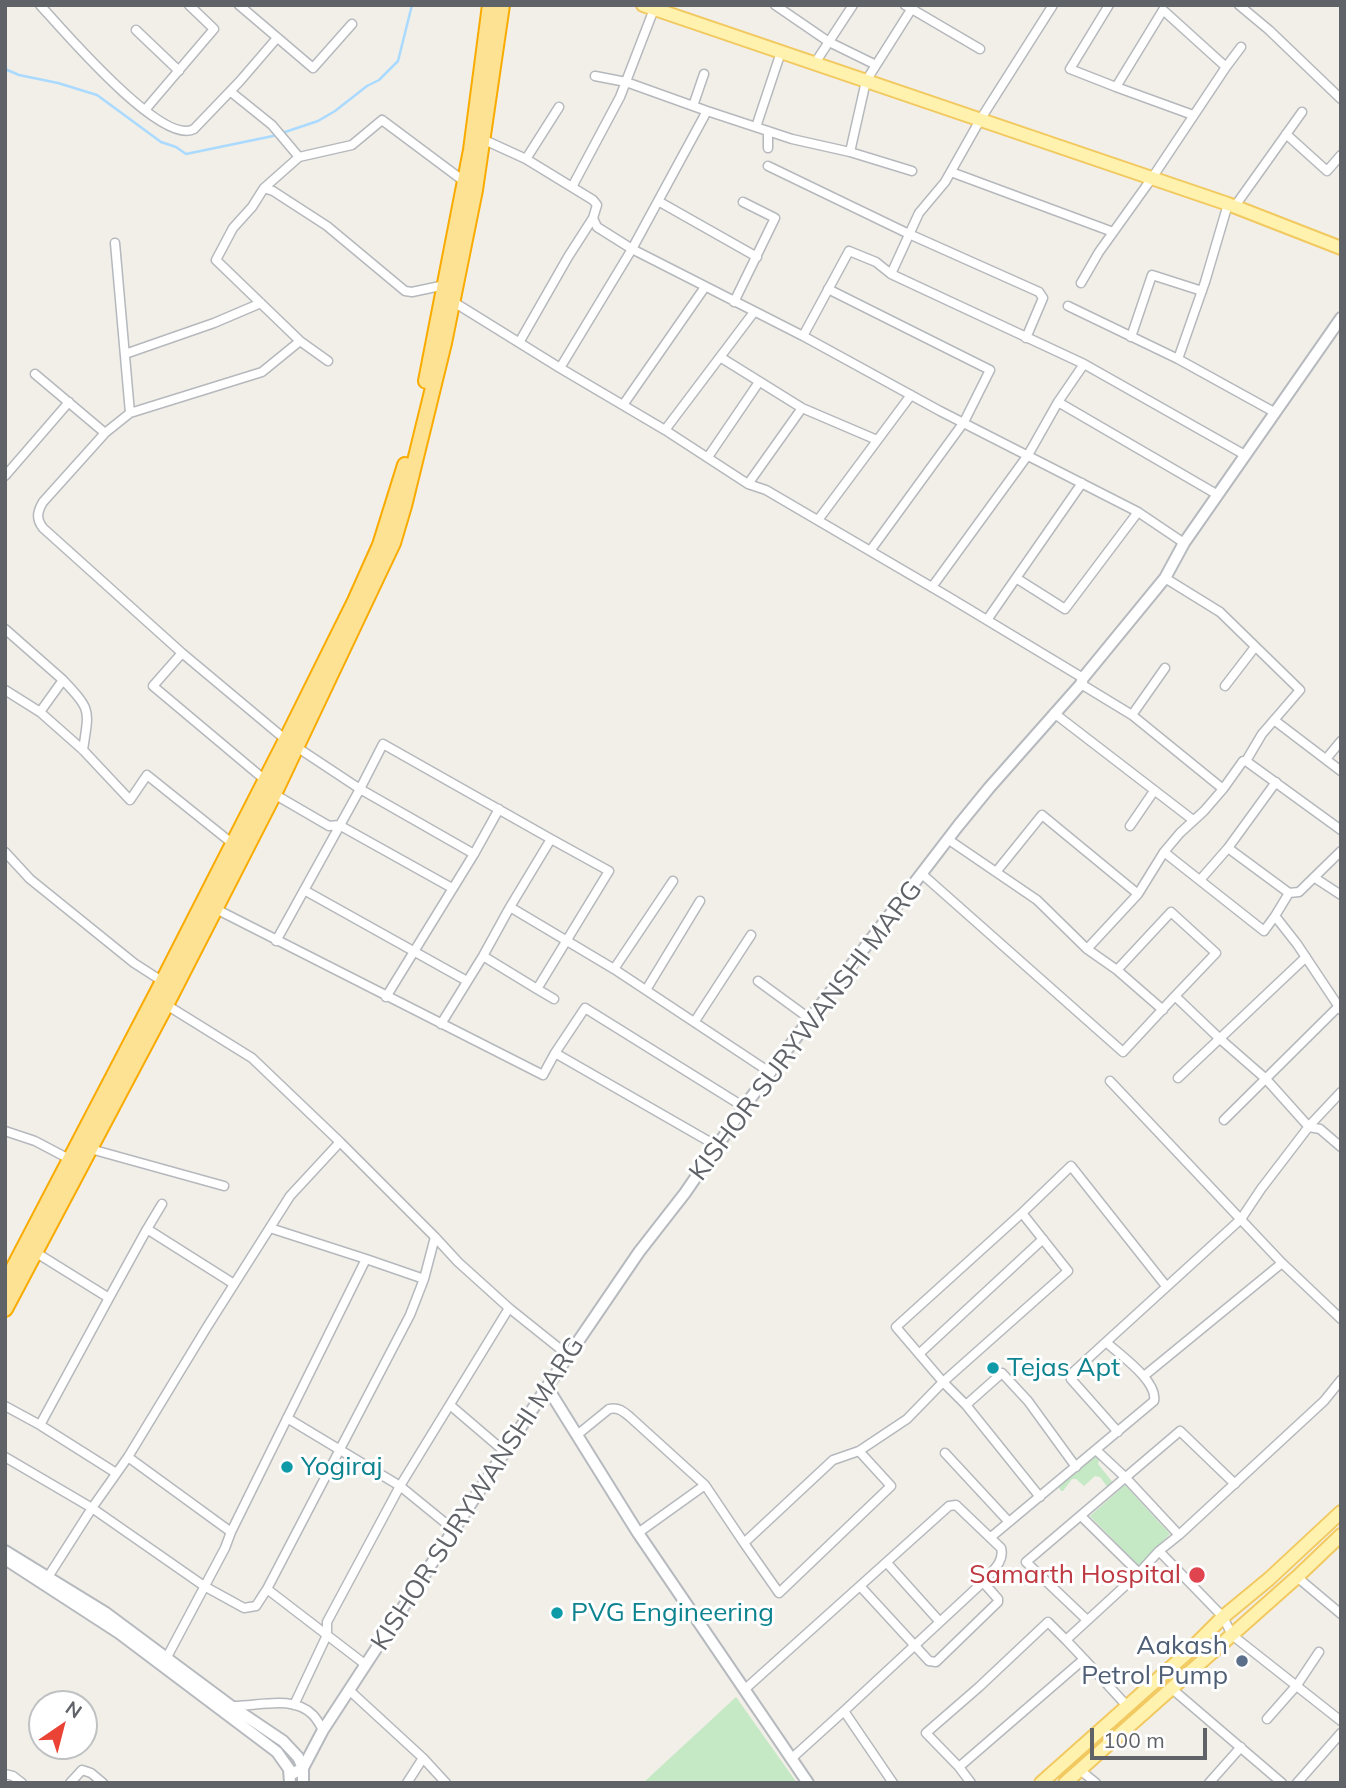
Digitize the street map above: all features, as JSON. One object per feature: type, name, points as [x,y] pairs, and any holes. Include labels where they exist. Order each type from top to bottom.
[{"type":"highway","points":[[5,1284],[76,1162],[209,905],[274,794],[292,743],[380,545],[419,412],[465,181],[478,137],[490,5]]},
{"type":"highway","points":[[209,905],[233,844],[265,780],[292,743],[393,543],[444,343],[502,5]]},
{"type":"highway","points":[[5,1309],[35,1252],[76,1162]]},
{"type":"main road","points":[[652,7],[1232,205],[1341,248]]},
{"type":"main road","points":[[1041,1783],[1341,1512]]},
{"type":"main road","points":[[1065,1783],[1341,1535]]},
{"type":"street","points":[[40,5],[106,76],[145,110],[166,124],[189,132],[231,92],[277,38]]},
{"type":"street","points":[[145,110],[214,29],[189,5]]},
{"type":"street","points":[[239,5],[313,68],[352,24]]},
{"type":"street","points":[[775,5],[829,42],[876,65]]},
{"type":"street","points":[[786,13],[791,5]]},
{"type":"street","points":[[815,63],[853,5]]},
{"type":"street","points":[[891,274],[919,213],[937,194],[951,173],[1053,5]]},
{"type":"street","points":[[1109,5],[1070,69],[1193,115]]},
{"type":"street","points":[[1240,5],[1341,99]]},
{"type":"street","points":[[572,187],[620,97],[652,7]]},
{"type":"street","points":[[850,152],[866,81],[910,7],[980,49]]},
{"type":"street","points":[[1116,87],[1159,8],[1226,67]]},
{"type":"street","points":[[136,30],[179,71]]},
{"type":"street","points":[[1081,283],[1113,232],[1241,47]]},
{"type":"street","points":[[756,127],[781,52]]},
{"type":"street","points":[[693,106],[705,74]]},
{"type":"street","points":[[594,76],[626,82],[792,139],[850,152],[912,172]]},
{"type":"street","points":[[231,92],[272,125],[299,157]]},
{"type":"street","points":[[526,159],[559,107]]},
{"type":"street","points":[[560,368],[632,249],[707,111]]},
{"type":"street","points":[[1178,359],[1232,205],[1303,112]]},
{"type":"street","points":[[328,361],[300,341],[216,260],[233,228],[252,207],[264,188],[299,157],[352,145],[382,120],[465,181]]},
{"type":"street","points":[[768,131],[768,148]]},
{"type":"street","points":[[1286,134],[1327,171],[1341,155]]},
{"type":"street","points":[[478,137],[526,159],[596,203],[597,209],[593,218],[520,341]]},
{"type":"street","points":[[768,166],[909,234],[1039,292],[1043,298],[1026,338]]},
{"type":"street","points":[[951,173],[1113,232]]},
{"type":"street","points":[[264,188],[327,226],[405,291],[445,285]]},
{"type":"street","points":[[658,201],[757,257]]},
{"type":"street","points":[[733,302],[775,218],[743,202]]},
{"type":"street","points":[[593,218],[597,227],[632,249],[1138,512],[1184,543]]},
{"type":"street","points":[[116,243],[130,413]]},
{"type":"street","points":[[803,336],[849,251],[876,262],[891,274],[1084,364],[1245,455]]},
{"type":"street","points":[[1131,337],[1152,275],[1202,291]]},
{"type":"street","points":[[623,405],[705,287]]},
{"type":"street","points":[[828,289],[990,370],[964,422],[870,551]]},
{"type":"street","points":[[452,301],[665,430],[748,484],[766,490],[987,620],[1132,715],[1223,789]]},
{"type":"street","points":[[125,354],[214,323],[261,303]]},
{"type":"street","points":[[1068,306],[1178,359],[1274,412]]},
{"type":"street","points":[[665,430],[754,312]]},
{"type":"street","name":"KISHOR SURYWANSHI MARG","points":[[303,1768],[349,1690],[547,1387],[639,1252],[685,1193],[744,1107],[810,1019],[989,788],[1082,681],[1165,578],[1184,543],[1341,318]]},
{"type":"street","points":[[300,341],[262,372],[130,413],[105,433],[43,502],[38,510],[38,522],[181,653],[292,743],[360,789],[474,854]]},
{"type":"street","points":[[720,357],[802,408],[877,440]]},
{"type":"street","points":[[932,587],[1028,454],[1084,364]]},
{"type":"street","points":[[35,374],[105,433]]},
{"type":"street","points":[[708,457],[759,382]]},
{"type":"street","points":[[818,520],[911,395]]},
{"type":"street","points":[[5,476],[69,402]]},
{"type":"street","points":[[1058,402],[1218,495]]},
{"type":"street","points":[[748,484],[802,408]]},
{"type":"street","points":[[987,620],[1082,483]]},
{"type":"street","points":[[1016,578],[1065,609],[1138,512]]},
{"type":"street","points":[[1087,949],[1138,894],[1164,852],[1223,789],[1243,761],[1246,761],[1262,734],[1300,690],[1220,612],[1165,578]]},
{"type":"street","points":[[5,629],[83,702],[88,716],[83,750]]},
{"type":"street","points":[[1225,686],[1255,647]]},
{"type":"street","points":[[181,653],[153,686],[265,780]]},
{"type":"street","points":[[1132,715],[1166,668]]},
{"type":"street","points":[[40,712],[62,680]]},
{"type":"street","points":[[5,690],[40,712],[83,750],[130,800],[147,775],[233,844]]},
{"type":"street","points":[[1054,713],[1193,820]]},
{"type":"street","points":[[1274,720],[1341,771]]},
{"type":"street","points":[[1326,760],[1341,741]]},
{"type":"street","points":[[276,941],[383,744],[609,871],[537,989]]},
{"type":"street","points":[[1246,761],[1341,830]]},
{"type":"street","points":[[1200,880],[1228,848],[1276,782]]},
{"type":"street","points":[[1130,826],[1154,791]]},
{"type":"street","points":[[274,794],[329,826],[340,825],[452,888]]},
{"type":"street","points":[[386,997],[499,809]]},
{"type":"street","points":[[996,872],[1042,815],[1138,894]]},
{"type":"street","points":[[441,1024],[551,839]]},
{"type":"street","points":[[949,840],[1037,900],[1087,949],[1118,971],[1163,1010]]},
{"type":"street","points":[[1228,848],[1289,893],[1299,892],[1341,850]]},
{"type":"street","points":[[5,852],[30,879],[134,963],[169,985]]},
{"type":"street","points":[[1164,852],[1264,931],[1289,893]]},
{"type":"street","points":[[922,874],[1123,1052],[1216,953],[1171,912],[1118,971]]},
{"type":"street","points":[[1315,878],[1341,895]]},
{"type":"street","points":[[614,969],[673,881]]},
{"type":"street","points":[[304,890],[467,981]]},
{"type":"street","points":[[646,990],[700,901]]},
{"type":"street","points":[[209,905],[543,1076],[585,1008],[744,1107]]},
{"type":"street","points":[[510,907],[614,969],[771,1073]]},
{"type":"street","points":[[1224,1120],[1339,1008],[1275,916]]},
{"type":"street","points":[[695,1021],[751,935]]},
{"type":"street","points":[[482,956],[554,999]]},
{"type":"street","points":[[1178,1078],[1306,957]]},
{"type":"street","points":[[758,981],[810,1019]]},
{"type":"street","points":[[1175,996],[1266,1079],[1309,1127],[1320,1129],[1341,1147]]},
{"type":"street","points":[[160,1002],[252,1058],[340,1142],[458,1262],[509,1308],[569,1356]]},
{"type":"street","points":[[555,1053],[716,1146]]},
{"type":"street","points":[[1110,1081],[1282,1263],[1341,1319]]},
{"type":"street","points":[[1118,1432],[1071,1380],[1070,1375],[1241,1219],[1309,1127],[1341,1092]]},
{"type":"street","points":[[5,1131],[76,1162]]},
{"type":"street","points":[[48,1577],[128,1457],[290,1196],[340,1142]]},
{"type":"street","points":[[84,1147],[224,1186]]},
{"type":"street","points":[[1040,1497],[966,1405],[896,1327],[1072,1166],[1166,1286]]},
{"type":"street","points":[[40,1425],[162,1204]]},
{"type":"street","points":[[744,1543],[833,1460],[859,1451],[907,1419],[943,1382],[1068,1271],[1022,1213]]},
{"type":"street","points":[[270,1228],[424,1279]]},
{"type":"street","points":[[147,1229],[234,1284]]},
{"type":"street","points":[[5,1457],[92,1508],[204,1586],[243,1608],[256,1606],[267,1590],[410,1315],[424,1279],[435,1237]]},
{"type":"street","points":[[920,1353],[1043,1240]]},
{"type":"street","points":[[35,1252],[109,1298]]},
{"type":"street","points":[[167,1657],[225,1548],[366,1259]]},
{"type":"street","points":[[1144,1376],[1282,1263]]},
{"type":"street","points":[[295,1705],[327,1635],[327,1622],[400,1486],[509,1308]]},
{"type":"street","points":[[991,1537],[1154,1401],[1156,1397],[1144,1376],[1106,1342]]},
{"type":"street","points":[[966,1405],[1002,1373],[1028,1401],[1076,1467]]},
{"type":"street","points":[[1066,1640],[1139,1573],[1158,1550],[1179,1535],[1324,1401],[1341,1380]]},
{"type":"street","points":[[547,1387],[638,1533],[808,1783]]},
{"type":"street","points":[[450,1405],[505,1452]]},
{"type":"street","points":[[5,1406],[116,1473]]},
{"type":"street","points":[[577,1435],[609,1409],[620,1409],[705,1485],[779,1593],[891,1486],[859,1451]]},
{"type":"street","points":[[288,1418],[400,1486],[454,1530]]},
{"type":"street","points":[[1087,1620],[1026,1562],[1180,1432],[1235,1483]]},
{"type":"street","points":[[1097,1450],[1179,1535]]},
{"type":"street","points":[[946,1453],[1009,1522]]},
{"type":"street","points":[[128,1457],[231,1532]]},
{"type":"street","points":[[638,1533],[705,1485]]},
{"type":"street","points":[[744,1689],[953,1504],[1001,1548],[1001,1561],[983,1582],[791,1759]]},
{"type":"street","points":[[1081,1516],[1139,1573]]},
{"type":"street","points":[[1158,1550],[1223,1617],[1232,1634],[1341,1721]]},
{"type":"street","points":[[5,1551],[106,1613],[231,1706],[283,1741],[298,1757],[303,1768],[303,1783]]},
{"type":"street","points":[[5,1559],[119,1633],[277,1752],[289,1769],[290,1779]]},
{"type":"street","points":[[887,1563],[940,1622]]},
{"type":"street","points":[[1297,1577],[1341,1614]]},
{"type":"street","points":[[860,1586],[929,1661],[936,1662],[998,1602],[983,1582]]},
{"type":"street","points":[[267,1590],[366,1665]]},
{"type":"street","points":[[971,1783],[926,1733],[1048,1622],[1127,1706]]},
{"type":"street","points":[[1267,1719],[1297,1685],[1319,1652]]},
{"type":"street","points":[[959,1767],[1084,1659]]},
{"type":"street","points":[[1171,1688],[1283,1783]]},
{"type":"street","points":[[349,1690],[423,1758],[446,1783]]},
{"type":"street","points":[[231,1706],[268,1703],[301,1706],[313,1715],[323,1730]]},
{"type":"street","points":[[844,1711],[893,1783]]},
{"type":"street","points":[[1311,1783],[1300,1780],[1341,1733]]},
{"type":"street","points":[[1209,1783],[1241,1746]]},
{"type":"street","points":[[407,1783],[423,1758]]},
{"type":"street","points":[[290,1779],[303,1768]]},
{"type":"street","points":[[70,1783],[82,1770],[91,1773],[103,1783]]},
{"type":"street","points":[[1080,1770],[1096,1783]]},
{"type":"street","points":[[5,1774],[22,1783]]},
{"type":"green space","points":[[1096,1453],[1100,1457],[1098,1464],[1114,1484],[1108,1488],[1100,1477],[1095,1476],[1084,1486],[1072,1479],[1061,1491],[1057,1484]]},
{"type":"green space","points":[[1125,1485],[1170,1534],[1139,1566],[1090,1516]]},
{"type":"green space","points":[[736,1697],[797,1783],[643,1783]]},
{"type":"waterway","points":[[5,69],[97,95],[161,142],[186,154],[273,136],[318,121],[335,111],[379,80],[398,61],[412,5]]},
{"type":"place","name":"Tejas Apt","points":[[993,1368]]},
{"type":"place","name":"Yogiraj","points":[[287,1467]]},
{"type":"place","name":"Samarth Hospital","points":[[1197,1575]]},
{"type":"place","name":"PVG Engineering","points":[[557,1613]]},
{"type":"place","name":"Aakash Petrol Pump","points":[[1242,1661]]}]
